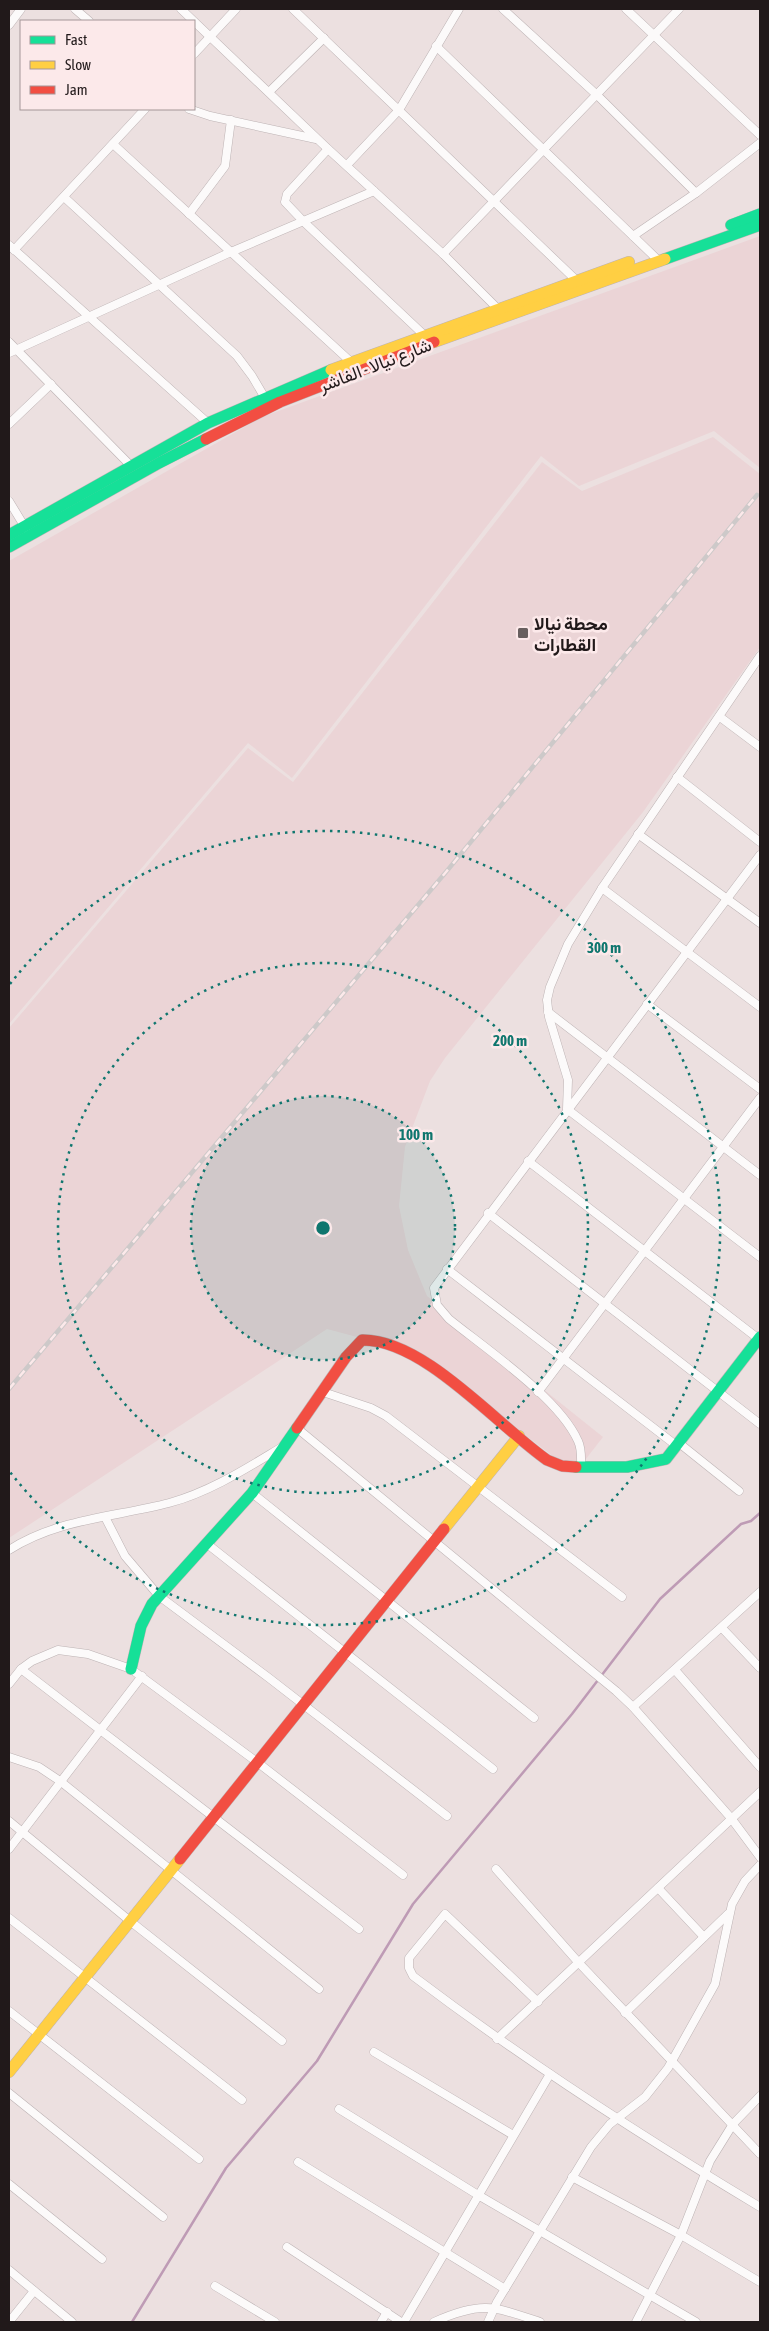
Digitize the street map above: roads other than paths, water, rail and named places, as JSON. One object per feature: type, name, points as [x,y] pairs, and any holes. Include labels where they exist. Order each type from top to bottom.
[{"type":"main road","name":"شارع نيالا - الفاشر","points":[[9,535],[27,531],[159,463],[266,402],[351,362],[424,335],[501,312],[596,279],[656,257],[760,214]]},
{"type":"main road","name":"شارع نيالا - الفاشر","points":[[656,257],[760,225]]},
{"type":"main road","name":"شارع نيالا - الفاشر","points":[[9,547],[27,531],[132,466],[208,424],[355,371],[576,280],[596,279]]},
{"type":"main road","points":[[130,1669],[141,1626],[159,1596],[252,1493],[357,1343],[366,1338],[380,1340],[400,1348],[426,1365],[552,1462],[581,1467],[624,1467],[655,1464],[666,1459],[760,1339]]},
{"type":"main road","points":[[9,2072],[519,1436]]},
{"type":"street","points":[[9,25],[21,9]]},
{"type":"street","points":[[76,9],[88,20]]},
{"type":"street","points":[[181,9],[193,20]]},
{"type":"street","points":[[195,53],[236,9]]},
{"type":"street","points":[[293,9],[495,200],[576,280]]},
{"type":"street","points":[[347,165],[399,110],[459,9]]},
{"type":"street","points":[[503,9],[597,95],[696,192]]},
{"type":"street","points":[[626,9],[760,135]]},
{"type":"street","points":[[443,254],[679,9]]},
{"type":"street","points":[[195,22],[317,139],[443,254],[501,312]]},
{"type":"street","points":[[269,92],[324,38]]},
{"type":"street","points":[[436,46],[656,257]]},
{"type":"street","points":[[144,110],[64,197],[12,248],[208,424]]},
{"type":"street","points":[[193,110],[317,139]]},
{"type":"street","points":[[189,214],[225,166],[232,120]]},
{"type":"street","points":[[633,236],[696,192],[760,143]]},
{"type":"street","points":[[113,144],[351,362]]},
{"type":"street","points":[[328,149],[287,194],[286,202],[304,222],[424,335]]},
{"type":"street","points":[[9,353],[231,252],[374,191]]},
{"type":"street","points":[[64,197],[236,356],[252,376],[266,402]]},
{"type":"street","points":[[9,342],[132,466]]},
{"type":"street","points":[[9,424],[51,384]]},
{"type":"street","points":[[9,501],[27,531]]},
{"type":"street","points":[[567,1109],[568,1080],[548,1012],[547,1000],[550,987],[568,944],[638,834],[760,656]]},
{"type":"street","points":[[720,717],[760,748]]},
{"type":"street","points":[[677,778],[760,842]]},
{"type":"street","points":[[638,834],[760,923]]},
{"type":"street","points":[[581,1467],[581,1450],[574,1434],[538,1392],[443,1313],[437,1305],[433,1291],[488,1214],[760,855]]},
{"type":"street","points":[[602,888],[760,1007]]},
{"type":"street","points":[[647,1004],[760,1089]]},
{"type":"street","points":[[548,1012],[760,1175]]},
{"type":"street","points":[[538,1392],[760,1098]]},
{"type":"street","points":[[567,1109],[760,1257]]},
{"type":"street","points":[[528,1161],[760,1339]]},
{"type":"street","points":[[488,1214],[760,1424]]},
{"type":"street","points":[[447,1269],[739,1491]]},
{"type":"street","points":[[323,1392],[370,1408],[386,1416],[622,1597]]},
{"type":"street","points":[[298,1429],[616,1691],[633,1707],[731,1818],[760,1857]]},
{"type":"street","points":[[9,1550],[24,1540],[60,1526],[171,1502],[200,1491],[240,1472],[288,1443]]},
{"type":"street","points":[[252,1493],[534,1718]]},
{"type":"street","points":[[105,1517],[125,1556],[159,1596],[304,1704],[446,1816]]},
{"type":"street","points":[[206,1543],[493,1769]]},
{"type":"street","points":[[633,1707],[760,1592]]},
{"type":"street","points":[[722,1628],[760,1668]]},
{"type":"street","points":[[9,1684],[21,1669],[45,1654],[58,1650],[88,1654],[130,1669],[257,1762],[403,1875]]},
{"type":"street","points":[[21,1669],[359,1929]]},
{"type":"street","points":[[675,1670],[760,1767]]},
{"type":"street","points":[[9,1849],[23,1833],[100,1728],[142,1676]]},
{"type":"street","points":[[9,1757],[39,1767],[60,1781],[319,1989]]},
{"type":"street","points":[[497,2039],[760,1792]]},
{"type":"street","points":[[9,1822],[130,1922],[282,2041]]},
{"type":"street","points":[[488,2322],[494,2307],[591,2147],[618,2118],[657,2084],[672,2062],[715,1984],[729,1914],[741,1886],[760,1865]]},
{"type":"street","points":[[496,1869],[625,2013],[760,2154]]},
{"type":"street","points":[[658,1888],[704,1937]]},
{"type":"street","points":[[538,2002],[443,1914],[409,1958],[409,1968],[413,1976],[497,2039],[704,2174],[760,2207]]},
{"type":"street","points":[[625,2013],[729,1914]]},
{"type":"street","points":[[9,1918],[242,2100]]},
{"type":"street","points":[[9,2010],[199,2159]]},
{"type":"street","points":[[374,2052],[512,2135]]},
{"type":"street","points":[[288,2246],[402,2322],[550,2074]]},
{"type":"street","points":[[9,2093],[163,2217]]},
{"type":"street","points":[[636,2322],[681,2235],[704,2174],[733,2124],[760,2096]]},
{"type":"street","points":[[339,2109],[478,2196],[696,2322]]},
{"type":"street","points":[[298,2162],[505,2289]]},
{"type":"street","points":[[572,2177],[681,2235],[760,2282]]},
{"type":"street","points":[[9,2184],[102,2259]]},
{"type":"street","points":[[9,2270],[72,2322]]},
{"type":"street","points":[[215,2286],[275,2322]]},
{"type":"street","points":[[9,2322],[34,2291]]},
{"type":"street","points":[[434,2322],[468,2309],[494,2307],[540,2322]]},
{"type":"street","points":[[380,2322],[387,2312]]},
{"type":"waterway","points":[[132,2322],[226,2168],[317,2061],[413,1904],[572,1714],[660,1599],[741,1524],[751,1521],[760,1513]]},
{"type":"railway","points":[[9,1389],[446,872],[757,495]]},
{"type":"place","name":"محطة نيالا القطارات","points":[[523,633]]}]
